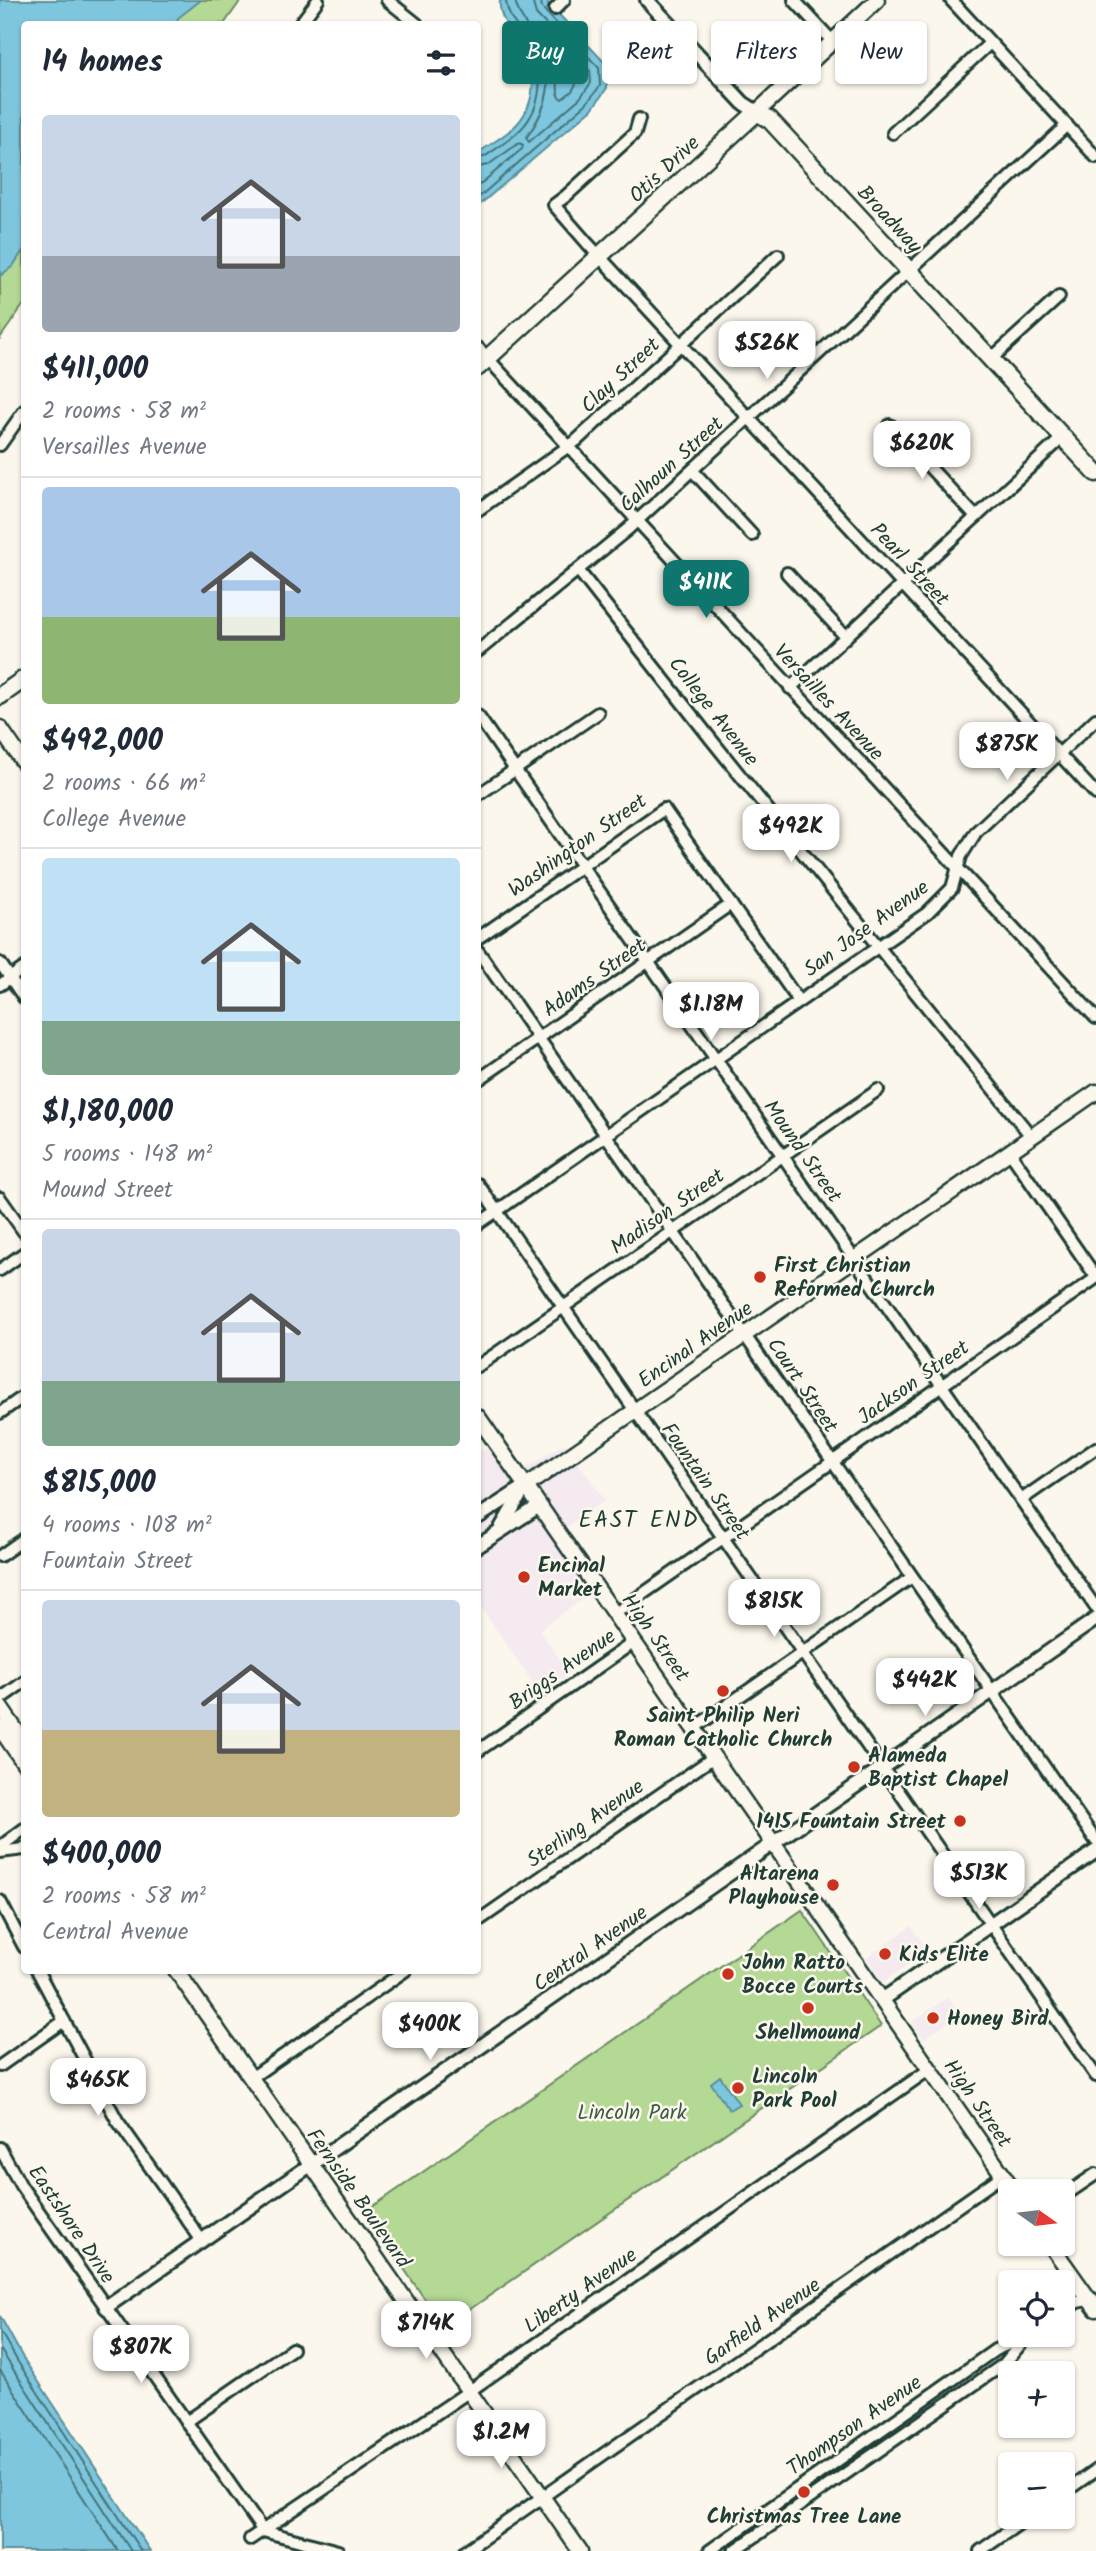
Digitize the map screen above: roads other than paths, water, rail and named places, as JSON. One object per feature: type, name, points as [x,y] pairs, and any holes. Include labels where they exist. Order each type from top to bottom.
[{"type":"main road","name":"Otis Drive","points":[[481,358],[600,256],[877,0]]},
{"type":"main road","name":"Broadway","points":[[757,112],[770,120],[1096,473]]},
{"type":"main road","points":[[0,696],[21,681]]},
{"type":"main road","points":[[0,728],[21,759]]},
{"type":"main road","name":"Encinal Avenue","points":[[526,1486],[1096,1092]]},
{"type":"main road","name":"High Street","points":[[481,1421],[1006,2179]]},
{"type":"main road","points":[[0,1707],[21,1738]]},
{"type":"main road","points":[[0,1728],[21,1759]]},
{"type":"main road","name":"Fernside Boulevard","points":[[179,1974],[580,2551]]},
{"type":"main road","points":[[1059,2256],[1094,2303]]},
{"type":"street","points":[[302,21],[318,0]]},
{"type":"street","points":[[387,0],[413,21]]},
{"type":"street","points":[[555,9],[565,0]]},
{"type":"street","name":"Broadway","points":[[647,0],[743,103],[757,112]]},
{"type":"street","points":[[794,0],[832,42]]},
{"type":"street","points":[[951,0],[1096,157]]},
{"type":"street","points":[[893,133],[990,43]]},
{"type":"street","name":"Pearl Street","points":[[639,119],[635,134],[554,205],[1096,794]]},
{"type":"street","name":"Calhoun Street","points":[[481,649],[636,522],[1067,125]]},
{"type":"street","name":"Clay Street","points":[[481,508],[568,447],[778,255]]},
{"type":"street","points":[[991,359],[1059,297]]},
{"type":"street","name":"Versailles Avenue","points":[[481,358],[568,447],[1096,1018]]},
{"type":"street","points":[[0,445],[21,415]]},
{"type":"street","points":[[890,425],[976,517]]},
{"type":"street","points":[[790,688],[1062,437]]},
{"type":"street","points":[[693,471],[752,535]]},
{"type":"street","name":"College Avenue","points":[[578,570],[1031,1136]]},
{"type":"street","points":[[787,573],[846,637]]},
{"type":"street","points":[[481,793],[598,713]]},
{"type":"street","name":"San Jose Avenue","points":[[481,1222],[941,901],[952,888],[966,845],[976,832],[1096,719]]},
{"type":"street","name":"Mound Street","points":[[481,720],[1096,1608]]},
{"type":"street","name":"Washington Street","points":[[481,936],[664,808],[731,904]]},
{"type":"street","points":[[731,904],[798,1000]]},
{"type":"street","name":"Adams Street","points":[[481,1078],[731,904]]},
{"type":"street","name":"Court Street","points":[[481,955],[1096,1841]]},
{"type":"street","points":[[0,962],[21,993]]},
{"type":"street","points":[[0,985],[21,970]]},
{"type":"street","name":"Madison Street","points":[[481,1364],[878,1090]]},
{"type":"street","points":[[1009,1151],[1096,1277]]},
{"type":"street","name":"Fountain Street","points":[[481,1188],[1096,2076]]},
{"type":"street","points":[[0,1198],[21,1228]]},
{"type":"street","points":[[0,1270],[21,1255]]},
{"type":"street","name":"Jackson Street","points":[[614,1614],[1096,1277]]},
{"type":"street","points":[[0,1413],[21,1398]]},
{"type":"street","points":[[1021,1500],[1096,1448]]},
{"type":"street","name":"Encinal Avenue","points":[[481,1515],[526,1486]]},
{"type":"street","name":"Encinal Avenue","points":[[500,1531],[526,1486]]},
{"type":"street","name":"Encinal Avenue","points":[[481,1544],[540,1506]]},
{"type":"street","points":[[0,1556],[21,1541]]},
{"type":"street","points":[[694,1728],[912,1577]]},
{"type":"street","name":"Central Avenue","points":[[106,2307],[1096,1619]]},
{"type":"street","name":"Briggs Avenue","points":[[481,1749],[634,1642]]},
{"type":"street","points":[[0,1699],[21,1684]]},
{"type":"street","name":"Sterling Avenue","points":[[481,1919],[714,1757]]},
{"type":"street","points":[[0,1847],[21,1831]]},
{"type":"street","points":[[0,1852],[21,1849]]},
{"type":"street","points":[[882,2000],[1096,1851]]},
{"type":"street","points":[[0,1901],[21,1941]]},
{"type":"street","points":[[39,1974],[117,2119],[202,2241]]},
{"type":"street","points":[[251,2078],[400,1974]]},
{"type":"street","points":[[0,2066],[64,2021]]},
{"type":"street","name":"Liberty Avenue","points":[[250,2539],[468,2392],[930,2069]]},
{"type":"street","name":"Eastshore Drive","points":[[0,2148],[21,2186],[263,2531]]},
{"type":"street","points":[[1075,2188],[1096,2174]]},
{"type":"street","name":"Garfield Avenue","points":[[541,2498],[1003,2175]]},
{"type":"street","points":[[1075,2303],[1094,2303]]},
{"type":"street","name":"Thompson Avenue","points":[[709,2551],[1002,2347]]},
{"type":"street","name":"Thompson Avenue","points":[[734,2551],[1004,2364],[1019,2347]]},
{"type":"street","points":[[186,2422],[292,2349]]},
{"type":"street","points":[[1075,2485],[1096,2470]]},
{"type":"street","points":[[796,2489],[804,2502]]},
{"type":"street","points":[[465,2551],[541,2498]]},
{"type":"street","points":[[980,2551],[1011,2529]]},
{"type":"street","points":[[263,2531],[338,2551]]},
{"type":"water","points":[[0,0],[201,0],[177,21],[21,21],[21,254],[13,266],[0,276]]},
{"type":"water","points":[[500,0],[549,0],[547,2],[565,21],[505,21]]},
{"type":"water","points":[[588,45],[602,60],[602,84],[607,84],[607,88],[592,109],[481,203],[481,151],[521,119],[527,109],[533,84],[588,84]]},
{"type":"water","points":[[720,2076],[739,2104],[729,2110],[711,2083]]},
{"type":"water","points":[[0,2316],[23,2358],[150,2551],[0,2551]]},
{"type":"place","name":"First Christian Reformed Church","points":[[760,1277]]},
{"type":"place","name":"Encinal Market","points":[[524,1577]]},
{"type":"place","name":"Saint Philip Neri Roman Catholic Church","points":[[723,1691]]},
{"type":"place","name":"Alameda Baptist Chapel","points":[[854,1767]]},
{"type":"place","name":"1415 Fountain Street","points":[[960,1821]]},
{"type":"place","name":"Altarena Playhouse","points":[[833,1885]]},
{"type":"place","name":"Kids Elite","points":[[885,1954]]},
{"type":"place","name":"John Ratto Bocce Courts","points":[[728,1974]]},
{"type":"place","name":"Shellmound","points":[[808,2008]]},
{"type":"place","name":"Honey Bird","points":[[933,2018]]},
{"type":"place","name":"Lincoln Park Pool","points":[[738,2088]]},
{"type":"place","name":"Christmas Tree Lane","points":[[804,2492]]},
{"type":"district","name":"EAST END","points":[[639,1519]]},
{"type":"park label","name":"Lincoln Park","points":[[632,2112]]}]
